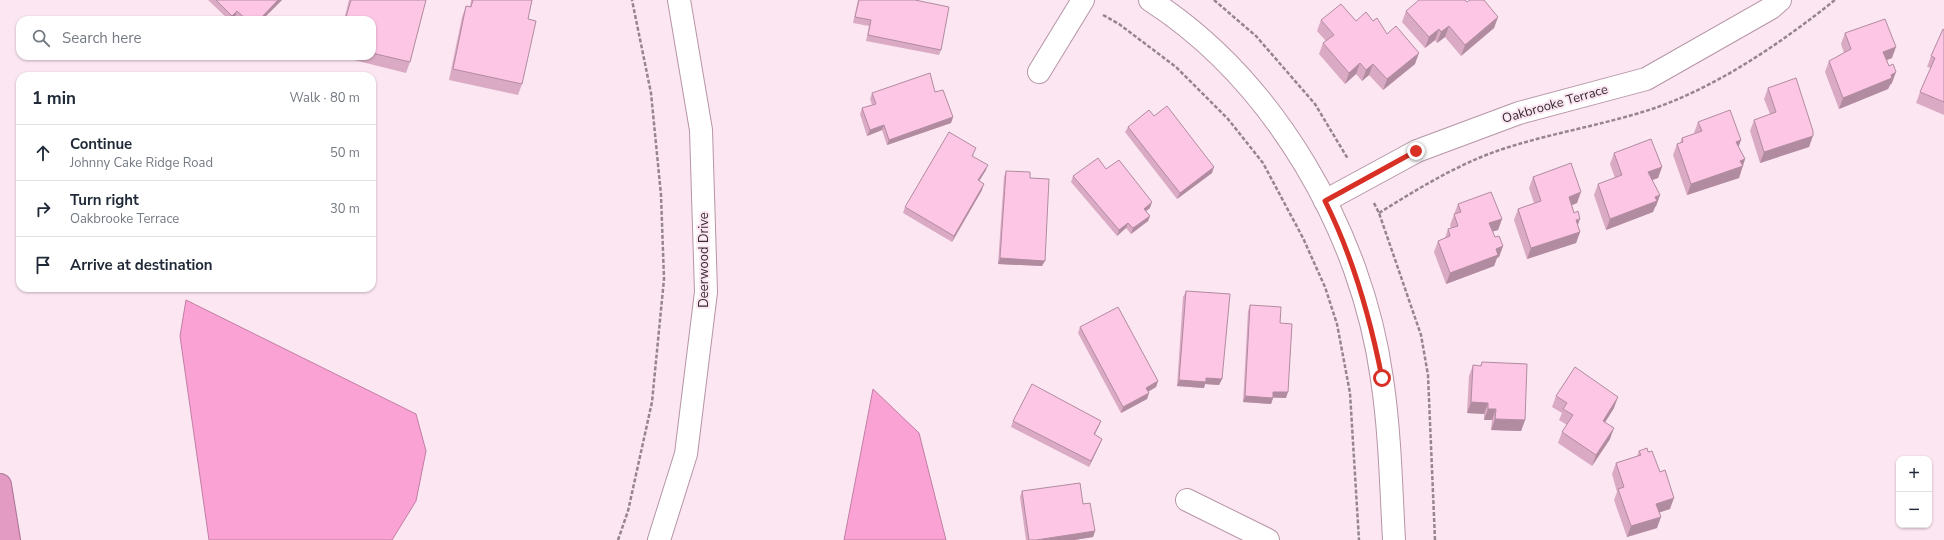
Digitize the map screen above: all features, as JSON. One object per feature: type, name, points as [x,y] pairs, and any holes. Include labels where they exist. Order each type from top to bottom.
[{"type":"highway","points":[[0,485],[10,540]]},
{"type":"street","name":"Deerwood Drive","points":[[658,540],[686,454],[706,292],[701,130],[679,0]]},
{"type":"street","points":[[1150,0],[1197,36],[1241,79],[1289,141],[1316,183],[1338,227],[1359,282],[1374,336],[1382,378],[1388,427],[1394,540]]},
{"type":"street","name":"Oakbrooke Terrace","points":[[1325,201],[1416,151],[1519,113],[1646,79],[1771,8],[1780,0]]},
{"type":"street","points":[[1039,72],[1082,2]]},
{"type":"street","points":[[1187,500],[1268,540]]},
{"type":"path","points":[[618,540],[628,511],[652,402],[664,279],[661,195],[651,93],[632,0]]},
{"type":"path","points":[[1082,2],[1119,24],[1176,67],[1228,119],[1263,163],[1303,238],[1325,287],[1337,324],[1349,386],[1360,540]]},
{"type":"shaded area","points":[[186,300],[416,414],[426,451],[416,501],[392,540],[209,540],[180,336]]},
{"type":"shaded area","points":[[873,389],[919,433],[946,540],[844,540]]},
{"type":"building","points":[[216,0],[278,0],[263,16],[243,16],[237,11],[232,16]]},
{"type":"building","points":[[351,0],[426,0],[410,62],[376,54],[376,16],[346,16]]},
{"type":"building","points":[[473,0],[532,0],[528,19],[536,21],[522,84],[453,69],[466,6],[471,7]]},
{"type":"building","points":[[859,0],[915,0],[949,7],[941,50],[868,35],[871,20],[855,17]]},
{"type":"building","points":[[1419,0],[1465,0],[1467,2],[1470,0],[1484,0],[1498,17],[1465,45],[1449,26],[1441,32],[1439,29],[1429,37],[1406,11]]},
{"type":"building","points":[[1341,4],[1356,21],[1366,12],[1373,21],[1377,18],[1387,34],[1396,26],[1419,53],[1387,79],[1373,64],[1366,70],[1360,63],[1349,73],[1323,43],[1334,35],[1321,20]]},
{"type":"building","points":[[1885,19],[1896,47],[1883,52],[1889,66],[1893,64],[1896,72],[1891,75],[1892,78],[1843,98],[1829,61],[1851,49],[1845,33]]},
{"type":"building","points":[[1943,29],[1944,102],[1920,92],[1935,58],[1931,56]]},
{"type":"building","points":[[930,73],[935,92],[943,90],[953,117],[889,140],[884,125],[870,130],[862,108],[876,104],[872,93]]},
{"type":"building","points":[[1796,78],[1813,131],[1813,136],[1764,152],[1754,120],[1776,112],[1768,88]]},
{"type":"building","points":[[1167,106],[1214,167],[1180,193],[1128,127],[1149,110],[1154,116]]},
{"type":"building","points":[[1730,110],[1741,140],[1736,142],[1745,159],[1740,161],[1743,166],[1691,184],[1677,144],[1683,142],[1682,138],[1702,131],[1698,122]]},
{"type":"building","points":[[949,132],[976,148],[972,156],[988,165],[978,180],[984,184],[954,236],[905,207]]},
{"type":"building","points":[[1651,139],[1662,167],[1648,172],[1660,195],[1655,197],[1657,201],[1610,219],[1598,184],[1622,175],[1614,153]]},
{"type":"building","points":[[1098,158],[1106,169],[1119,160],[1152,202],[1144,209],[1150,216],[1133,228],[1128,223],[1119,230],[1073,176]]},
{"type":"building","points":[[1571,163],[1581,192],[1569,197],[1574,213],[1578,211],[1580,219],[1576,220],[1580,232],[1531,248],[1518,209],[1541,201],[1533,177]]},
{"type":"building","points":[[1006,171],[1030,172],[1030,178],[1049,179],[1045,261],[1000,258]]},
{"type":"building","points":[[1491,192],[1502,219],[1489,223],[1495,237],[1499,236],[1503,246],[1496,249],[1498,255],[1450,273],[1438,241],[1450,236],[1448,229],[1458,226],[1454,214],[1461,212],[1458,204]]},
{"type":"building","points":[[1186,291],[1230,294],[1222,379],[1206,378],[1206,382],[1179,380]]},
{"type":"building","points":[[1250,305],[1281,307],[1280,323],[1292,324],[1288,392],[1273,392],[1273,398],[1245,396]]},
{"type":"building","points":[[1118,307],[1158,381],[1146,388],[1149,393],[1123,407],[1080,327]]},
{"type":"building","points":[[1482,362],[1527,364],[1525,420],[1495,419],[1496,409],[1488,409],[1488,403],[1471,402],[1473,365],[1481,366]]},
{"type":"building","points":[[1575,367],[1618,397],[1603,421],[1614,428],[1596,455],[1562,432],[1573,415],[1563,409],[1567,403],[1556,396]]},
{"type":"building","points":[[1032,384],[1101,421],[1094,434],[1102,439],[1091,461],[1013,421]]},
{"type":"building","points":[[1647,448],[1648,452],[1652,451],[1660,472],[1665,470],[1674,498],[1656,504],[1661,517],[1631,526],[1618,489],[1624,487],[1616,463],[1641,455],[1639,451]]},
{"type":"building","points":[[1080,483],[1083,504],[1090,503],[1095,531],[1029,540],[1022,491]]},
{"type":"route","points":[[1382,378],[1373,330],[1359,282],[1338,227],[1325,201],[1416,151]]}]
